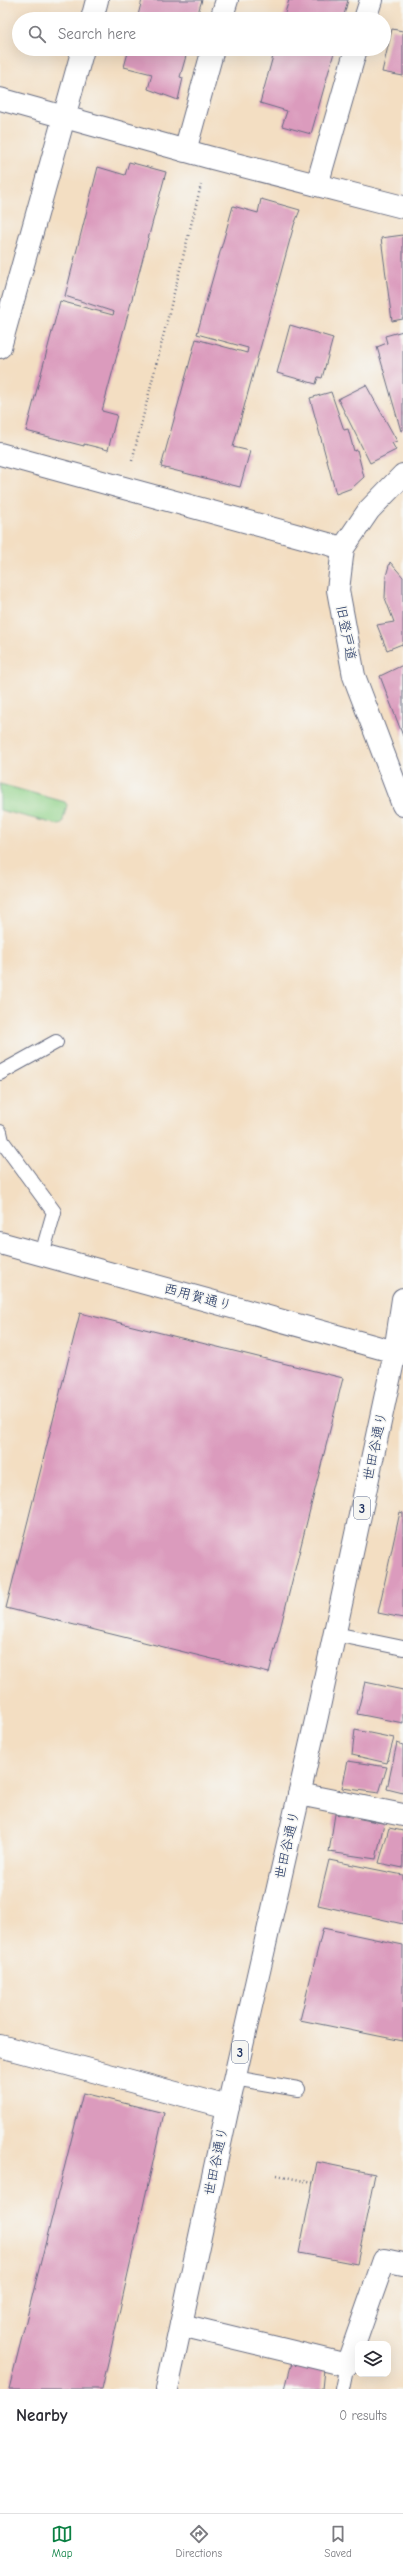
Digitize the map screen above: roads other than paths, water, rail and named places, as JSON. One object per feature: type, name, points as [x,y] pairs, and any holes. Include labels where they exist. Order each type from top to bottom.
[{"type":"street","points":[[94,12],[97,0]]},
{"type":"street","points":[[223,12],[227,0]]},
{"type":"street","points":[[367,12],[371,0]]},
{"type":"street","points":[[0,347],[81,56]]},
{"type":"street","points":[[185,150],[211,56]]},
{"type":"street","points":[[317,185],[354,56]]},
{"type":"street","points":[[0,99],[208,157],[403,207]]},
{"type":"street","points":[[0,454],[343,548]]},
{"type":"street","name":"旧登戸道","points":[[403,475],[369,510],[343,548],[338,590],[354,676],[403,805]]},
{"type":"street","name":"西用賀通り","points":[[0,1243],[399,1350]]},
{"type":"street","name":"世田谷通り","points":[[167,2389],[234,2078],[399,1350],[403,1299]]},
{"type":"street","points":[[299,1794],[403,1815]]},
{"type":"street","points":[[0,2046],[228,2107]]},
{"type":"street","points":[[181,2325],[347,2365],[384,2260],[403,2264]]},
{"type":"lane","points":[[0,1073],[56,1042]]},
{"type":"lane","points":[[1,1138],[54,1212],[42,1254]]},
{"type":"lane","points":[[335,1634],[403,1648]]},
{"type":"lane","points":[[234,2078],[298,2089]]},
{"type":"lane","points":[[342,2389],[347,2365]]}]
